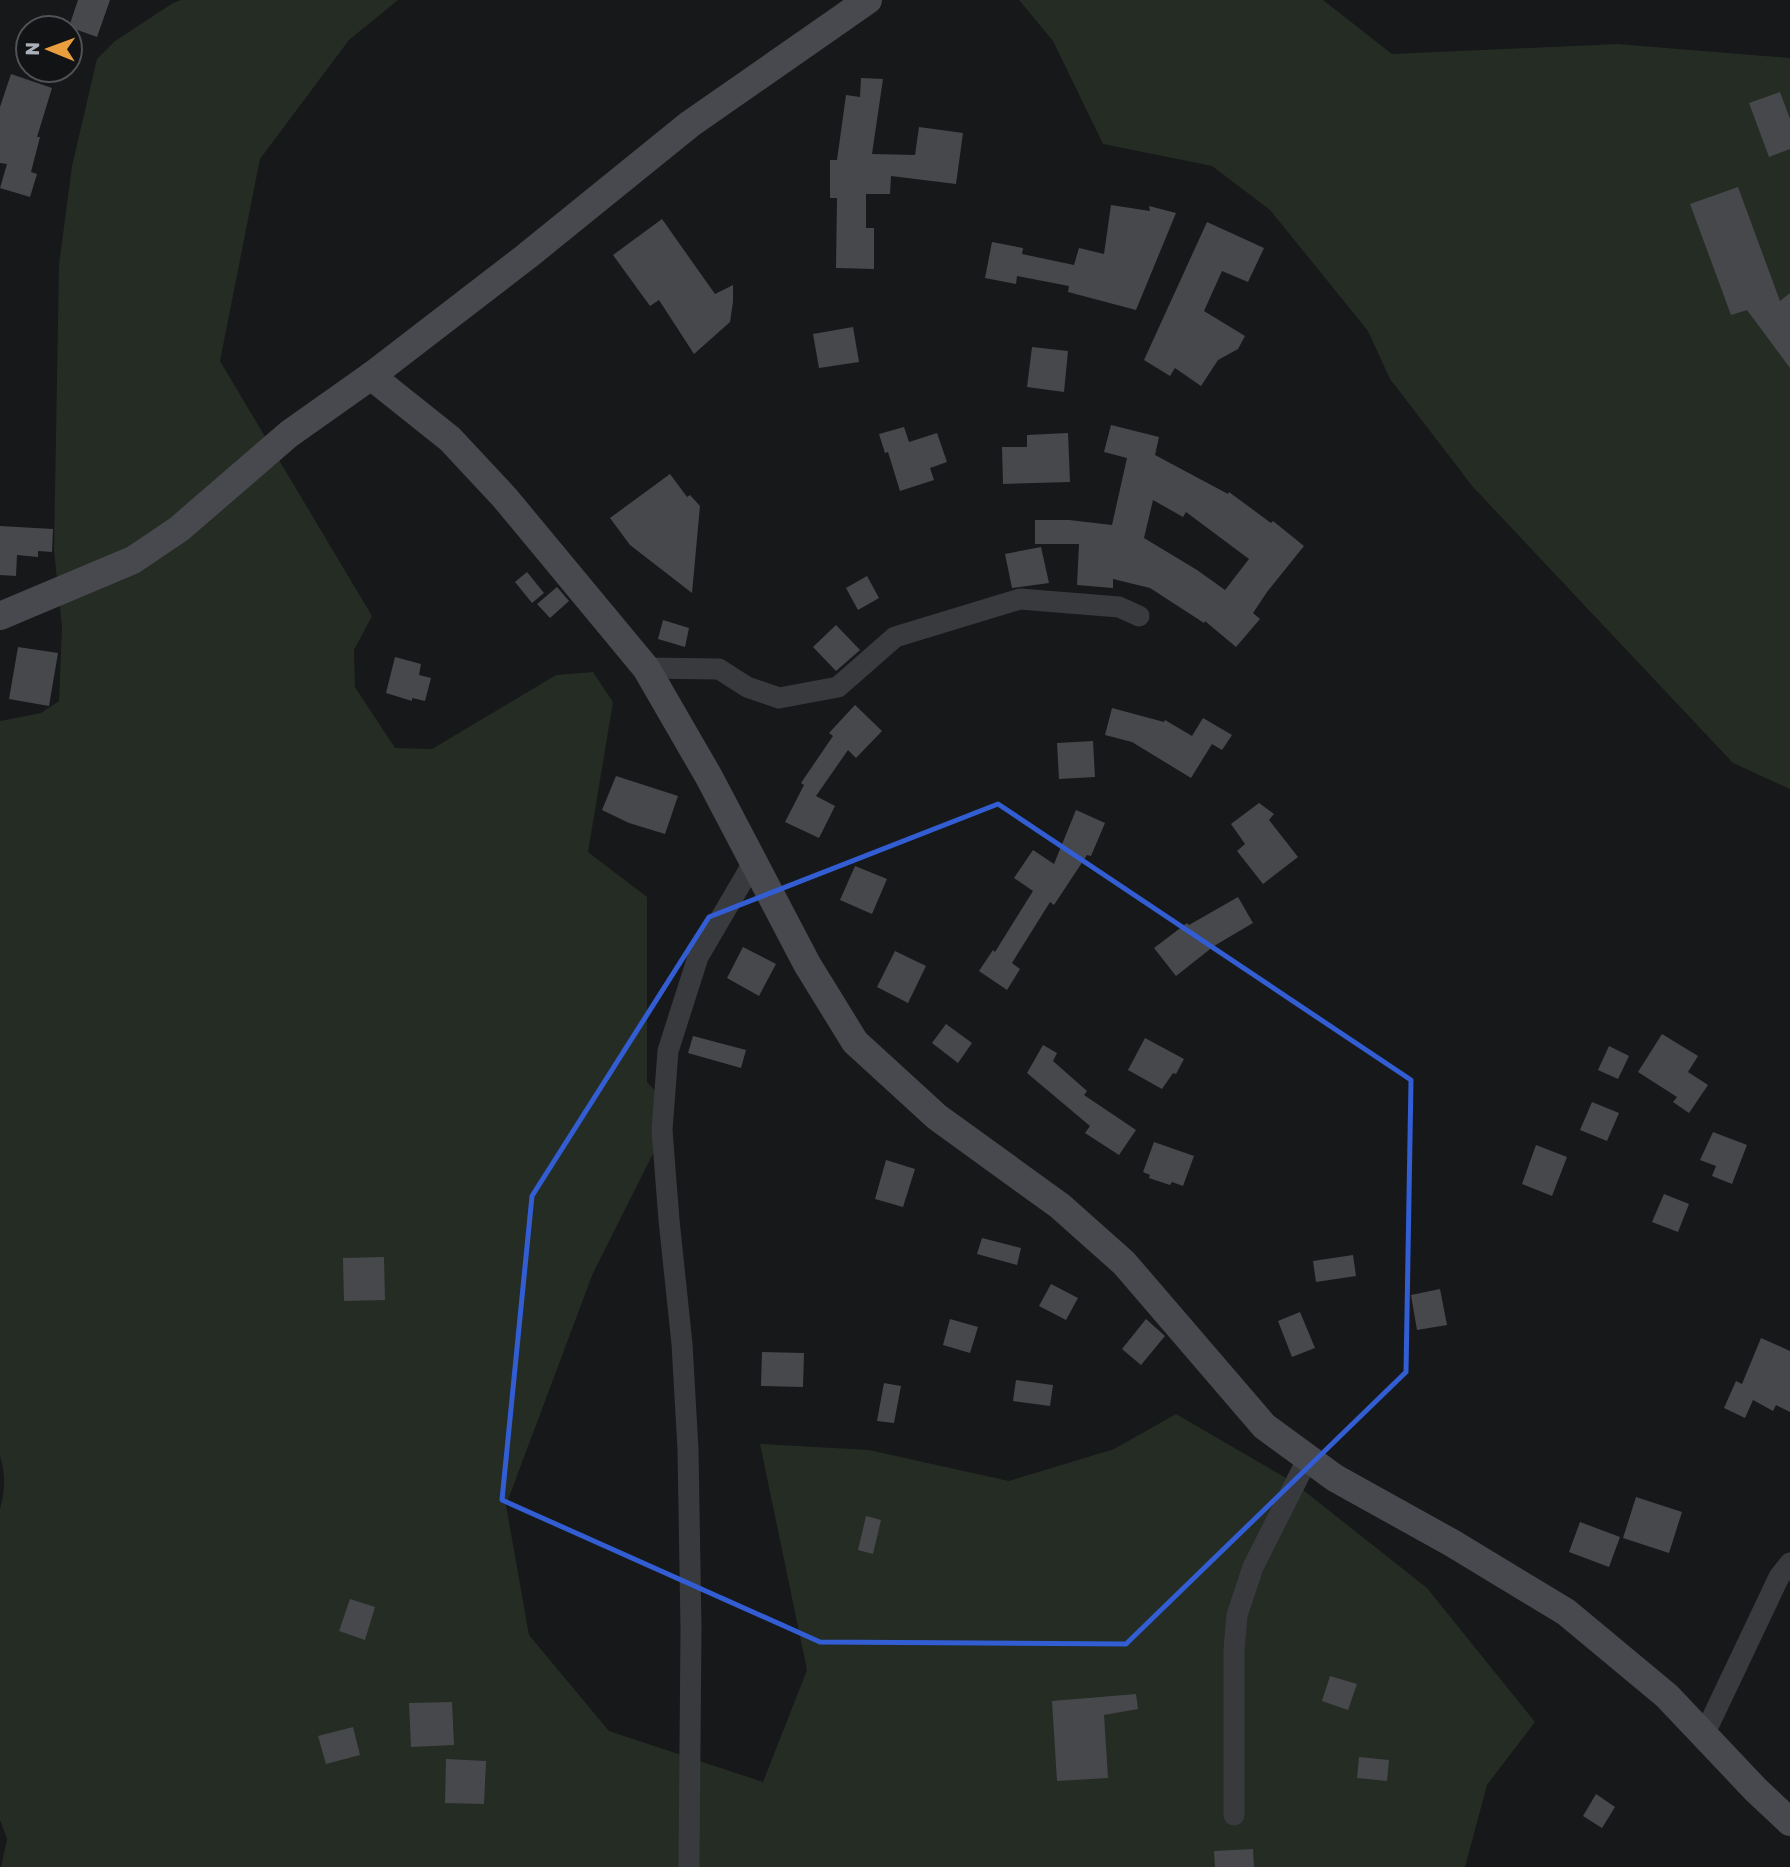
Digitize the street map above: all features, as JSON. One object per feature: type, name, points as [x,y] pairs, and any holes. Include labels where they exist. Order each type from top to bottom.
[{"type":"street","points":[[0,616],[133,560],[179,528],[289,434],[371,376],[527,256],[690,124],[868,0]]},
{"type":"street","points":[[371,376],[450,439],[505,498],[646,668],[709,777],[807,964],[855,1042],[937,1117],[1060,1206],[1124,1263],[1264,1426],[1335,1478],[1452,1543],[1566,1612],[1667,1696],[1790,1822]]},
{"type":"street","points":[[646,668],[719,669],[747,687],[779,698],[838,687],[895,638],[1020,598],[1119,607],[1139,616]]},
{"type":"street","points":[[690,1867],[691,1628],[688,1449],[682,1344],[662,1130],[668,1051],[698,957],[753,863]]},
{"type":"street","points":[[1234,1815],[1234,1650],[1237,1615],[1253,1567],[1308,1458]]},
{"type":"street","points":[[1704,1735],[1779,1577],[1790,1563]]},
{"type":"highlighted area","points":[[998,804],[1411,1080],[1406,1372],[1126,1644],[820,1642],[502,1500],[532,1196],[709,917]]},
{"type":"shaded area","points":[[181,0],[398,0],[349,40],[260,159],[220,361],[372,616],[354,650],[355,687],[395,748],[432,749],[556,675],[593,672],[613,702],[588,852],[647,897],[647,1082],[674,1112],[593,1273],[506,1505],[529,1635],[609,1731],[763,1782],[807,1670],[760,1444],[869,1450],[1009,1481],[1114,1449],[1176,1414],[1293,1482],[1427,1588],[1535,1722],[1487,1785],[1465,1867],[1,1867],[7,1839],[0,1820],[0,1509],[4,1483],[0,1456],[0,721],[41,713],[59,701],[62,627],[54,550],[59,265],[72,166],[97,59],[115,41]]},
{"type":"shaded area","points":[[1019,0],[1323,0],[1392,54],[1617,44],[1790,58],[1790,789],[1733,763],[1473,487],[1390,379],[1368,331],[1270,210],[1212,166],[1103,144],[1053,41]]},
{"type":"building","points":[[78,0],[110,0],[97,37],[84,32],[84,14],[73,14]]},
{"type":"building","points":[[11,74],[14,75],[14,84],[40,84],[52,88],[37,137],[40,137],[31,172],[37,174],[30,197],[0,188],[7,164],[0,163],[0,107]]},
{"type":"building","points":[[861,78],[883,79],[872,154],[915,155],[919,127],[963,133],[956,184],[891,176],[890,194],[866,194],[866,228],[874,228],[874,269],[836,268],[837,198],[830,198],[830,160],[837,160],[846,95],[860,97]]},
{"type":"building","points":[[1780,92],[1790,119],[1790,149],[1769,157],[1749,103]]},
{"type":"building","points":[[1738,187],[1780,301],[1790,293],[1790,368],[1747,310],[1731,315],[1690,204]]},
{"type":"building","points":[[1111,205],[1150,211],[1149,206],[1176,213],[1136,310],[1068,292],[1069,286],[1017,276],[1016,284],[985,278],[992,242],[1023,248],[1022,254],[1074,265],[1079,248],[1104,254]]},
{"type":"building","points":[[662,219],[715,294],[733,285],[730,322],[694,354],[659,300],[650,306],[613,255]]},
{"type":"building","points":[[1207,222],[1264,248],[1248,282],[1222,271],[1204,311],[1245,336],[1238,349],[1218,360],[1201,386],[1175,368],[1170,376],[1144,360]]},
{"type":"building","points":[[853,327],[859,362],[819,368],[813,334]]},
{"type":"building","points":[[1032,347],[1068,351],[1064,392],[1027,387]]},
{"type":"building","points":[[1111,425],[1159,437],[1155,455],[1228,494],[1229,492],[1271,523],[1273,521],[1304,546],[1267,592],[1253,613],[1260,619],[1236,647],[1205,621],[1204,623],[1150,588],[1113,579],[1113,588],[1077,585],[1079,544],[1035,544],[1035,520],[1069,520],[1112,525],[1127,458],[1104,452]],"holes":[[[1153,500],[1183,517],[1186,512],[1249,559],[1225,590],[1144,538]]]},
{"type":"building","points":[[904,427],[909,442],[937,433],[947,462],[930,468],[934,480],[900,491],[888,452],[885,453],[879,434]]},
{"type":"building","points":[[1068,433],[1070,482],[1003,484],[1002,447],[1027,447],[1027,435]]},
{"type":"building","points":[[670,474],[687,497],[690,495],[700,506],[692,593],[630,545],[610,518]]},
{"type":"building","points":[[0,526],[53,529],[52,552],[38,551],[38,557],[17,555],[16,576],[0,575]]},
{"type":"building","points":[[1041,547],[1049,583],[1012,588],[1005,554]]},
{"type":"building","points":[[527,572],[544,593],[532,603],[515,582]]},
{"type":"building","points":[[867,576],[879,598],[858,610],[846,588]]},
{"type":"building","points":[[557,587],[569,601],[550,618],[537,604]]},
{"type":"building","points":[[663,620],[689,628],[685,647],[658,639]]},
{"type":"building","points":[[836,625],[860,650],[836,671],[813,647]]},
{"type":"building","points":[[18,647],[58,653],[49,706],[9,699]]},
{"type":"building","points":[[395,657],[421,664],[419,675],[431,678],[425,701],[412,698],[412,701],[386,693]]},
{"type":"building","points":[[855,705],[882,731],[856,758],[848,750],[816,796],[835,806],[819,838],[785,822],[804,785],[801,783],[833,736],[829,733]]},
{"type":"building","points":[[1112,708],[1164,722],[1165,720],[1192,736],[1203,718],[1232,735],[1222,750],[1212,744],[1191,778],[1132,742],[1105,735]]},
{"type":"building","points":[[1093,741],[1095,777],[1059,779],[1057,743]]},
{"type":"building","points":[[616,776],[678,796],[665,834],[629,823],[602,810]]},
{"type":"building","points":[[1259,803],[1274,814],[1269,820],[1298,857],[1263,884],[1237,851],[1245,844],[1231,824]]},
{"type":"building","points":[[1076,810],[1105,823],[1091,856],[1087,855],[1054,905],[1050,902],[1012,963],[1020,969],[1007,990],[979,971],[993,950],[995,952],[1033,891],[1014,878],[1033,850],[1054,864]]},
{"type":"building","points":[[855,866],[887,879],[872,914],[840,900]]},
{"type":"building","points":[[1238,897],[1253,923],[1214,946],[1176,976],[1154,948],[1187,923],[1189,925]]},
{"type":"building","points":[[743,947],[776,964],[759,996],[727,978]]},
{"type":"building","points":[[895,951],[926,966],[908,1003],[877,987]]},
{"type":"building","points":[[946,1024],[972,1043],[958,1063],[932,1043]]},
{"type":"building","points":[[1662,1034],[1698,1056],[1688,1072],[1708,1085],[1689,1113],[1673,1102],[1677,1097],[1638,1072]]},
{"type":"building","points":[[693,1036],[746,1050],[741,1068],[688,1053]]},
{"type":"building","points":[[1145,1038],[1184,1059],[1176,1074],[1173,1073],[1162,1089],[1128,1070]]},
{"type":"building","points":[[1043,1045],[1057,1053],[1053,1061],[1087,1091],[1084,1095],[1136,1130],[1119,1155],[1085,1133],[1090,1126],[1027,1073]]},
{"type":"building","points":[[1609,1046],[1629,1056],[1618,1079],[1598,1070]]},
{"type":"building","points":[[1592,1102],[1619,1113],[1607,1141],[1580,1130]]},
{"type":"building","points":[[1713,1132],[1747,1145],[1732,1184],[1712,1176],[1716,1166],[1700,1160]]},
{"type":"building","points":[[1154,1142],[1194,1156],[1183,1186],[1149,1178],[1150,1175],[1143,1172]]},
{"type":"building","points":[[1536,1145],[1567,1157],[1552,1196],[1522,1184]]},
{"type":"building","points":[[886,1160],[915,1169],[903,1207],[875,1199]]},
{"type":"building","points":[[1664,1194],[1689,1204],[1678,1232],[1652,1222]]},
{"type":"building","points":[[982,1238],[1021,1248],[1017,1265],[977,1254]]},
{"type":"building","points":[[1353,1255],[1356,1276],[1316,1282],[1313,1261]]},
{"type":"building","points":[[384,1257],[385,1300],[344,1301],[343,1258]]},
{"type":"building","points":[[1051,1284],[1078,1298],[1066,1320],[1039,1306]]},
{"type":"building","points":[[1440,1289],[1447,1325],[1417,1330],[1411,1295]]},
{"type":"building","points":[[1300,1312],[1315,1348],[1292,1357],[1278,1321]]},
{"type":"building","points":[[950,1319],[978,1327],[970,1353],[943,1345]]},
{"type":"building","points":[[1146,1319],[1165,1336],[1141,1365],[1122,1349]]},
{"type":"building","points":[[1761,1338],[1790,1351],[1790,1412],[1776,1405],[1773,1411],[1753,1400],[1745,1418],[1724,1408],[1736,1381],[1742,1384]]},
{"type":"building","points":[[762,1352],[804,1353],[803,1387],[761,1386]]},
{"type":"building","points":[[1016,1380],[1053,1385],[1050,1406],[1013,1401]]},
{"type":"building","points":[[884,1383],[901,1386],[894,1423],[877,1421]]},
{"type":"building","points":[[1636,1497],[1682,1512],[1669,1553],[1623,1538]]},
{"type":"building","points":[[866,1516],[881,1520],[873,1554],[858,1550]]},
{"type":"building","points":[[1580,1522],[1620,1537],[1609,1567],[1569,1552]]},
{"type":"building","points":[[350,1599],[375,1607],[365,1640],[339,1631]]},
{"type":"building","points":[[1330,1676],[1357,1684],[1348,1710],[1322,1701]]},
{"type":"building","points":[[1136,1694],[1138,1709],[1104,1715],[1108,1778],[1057,1781],[1052,1701]]},
{"type":"building","points":[[452,1702],[454,1745],[411,1747],[409,1703]]},
{"type":"building","points":[[353,1727],[360,1755],[326,1764],[318,1736]]},
{"type":"building","points":[[1359,1757],[1389,1760],[1387,1781],[1357,1778]]},
{"type":"building","points":[[446,1759],[486,1761],[484,1804],[445,1803]]},
{"type":"building","points":[[1596,1794],[1615,1807],[1602,1828],[1583,1816]]},
{"type":"building","points":[[1253,1849],[1254,1867],[1215,1867],[1214,1851]]}]
